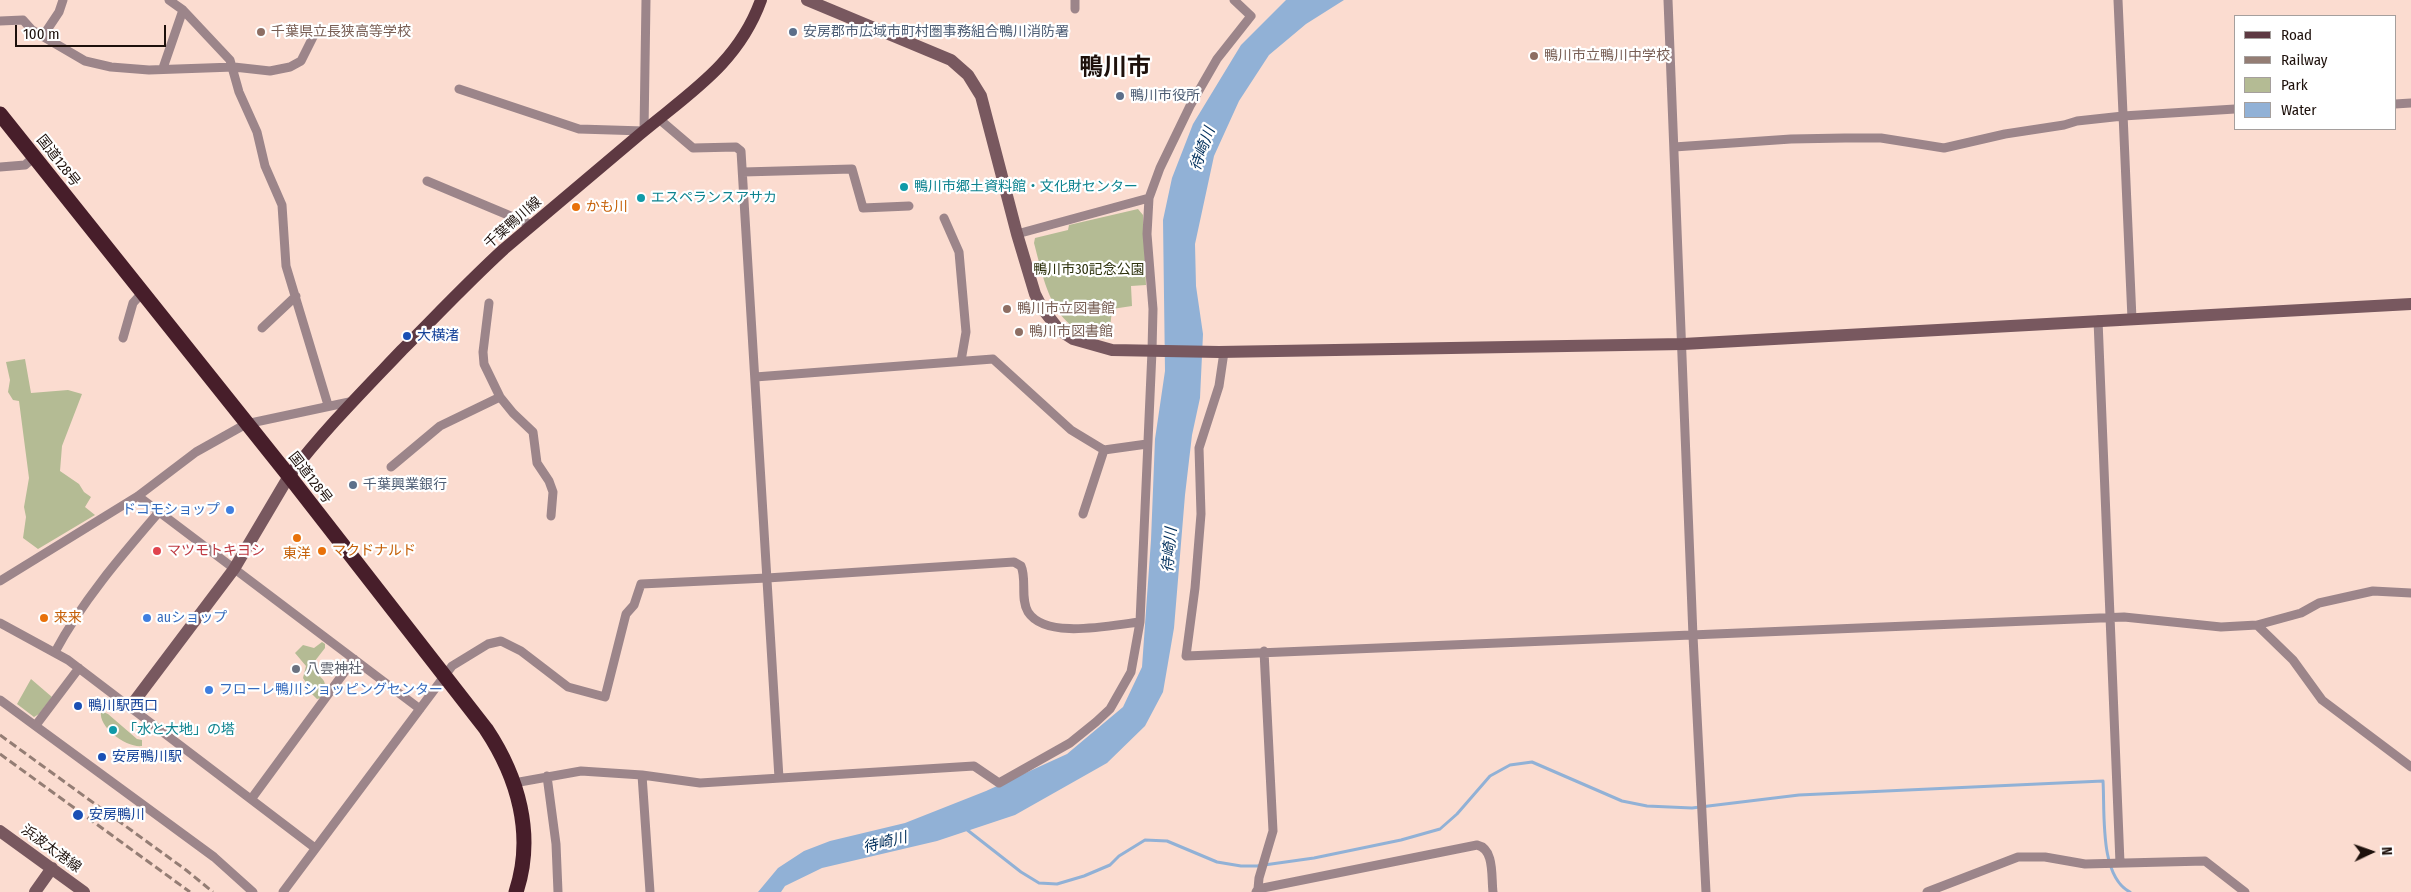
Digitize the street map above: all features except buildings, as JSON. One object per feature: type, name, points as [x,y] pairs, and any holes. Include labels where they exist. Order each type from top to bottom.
[{"type":"highway","name":"国道128号","points":[[0,114],[33,158],[289,476],[444,674],[498,747],[514,783],[522,812],[524,846],[516,892]]},
{"type":"main road","name":"千葉鴨川線","points":[[289,476],[309,450],[354,401],[466,287],[532,225],[659,118],[704,83],[734,51],[748,31],[761,0]]},
{"type":"street","points":[[43,36],[59,12],[63,0]]},
{"type":"street","points":[[169,0],[183,10],[230,60],[234,67],[239,92],[257,132],[265,166],[282,205],[284,213],[284,254],[328,405]]},
{"type":"street","points":[[459,89],[579,129],[644,131],[646,0]]},
{"type":"street","points":[[807,0],[951,60],[968,75],[983,102],[1017,234],[1035,294],[1042,308],[1060,330],[1073,339],[1112,350],[1221,352],[1682,344],[2411,304]]},
{"type":"street","points":[[514,783],[581,771],[642,775],[700,783],[974,766],[999,783],[1070,743],[1110,709],[1131,672],[1140,622],[1147,444],[1154,351],[1153,309],[1147,234],[1149,198],[1160,168],[1190,106],[1217,59],[1251,16],[1234,0]]},
{"type":"street","points":[[1668,0],[1693,636],[1706,892]]},
{"type":"street","points":[[2118,0],[2132,319]]},
{"type":"street","points":[[163,68],[183,10]]},
{"type":"street","points":[[0,21],[23,20],[32,30],[86,61],[111,66],[163,68],[234,67],[270,71],[290,67],[301,61],[314,33],[366,32]]},
{"type":"street","points":[[2396,104],[2411,103]]},
{"type":"street","points":[[1674,147],[1791,139],[1881,138],[1944,148],[2005,134],[2064,125],[2077,121],[2234,109]]},
{"type":"street","points":[[659,118],[693,148],[736,147],[742,151],[779,778]]},
{"type":"street","points":[[0,168],[25,165],[33,158]]},
{"type":"street","points":[[743,172],[852,169],[863,208],[909,206]]},
{"type":"street","points":[[427,181],[532,225]]},
{"type":"street","points":[[1017,234],[1149,198]]},
{"type":"street","points":[[944,218],[959,252],[966,332],[961,361]]},
{"type":"street","points":[[123,338],[133,303],[142,293]]},
{"type":"street","points":[[262,328],[296,296]]},
{"type":"street","points":[[489,303],[483,352],[484,364],[500,397],[513,414],[533,432],[537,463],[549,481],[553,492],[551,516]]},
{"type":"street","points":[[2098,320],[2111,618],[2117,863]]},
{"type":"street","points":[[1221,352],[1219,386],[1199,448],[1201,514],[1195,588],[1186,656],[1264,651],[1693,636],[2124,617],[2221,627],[2257,625],[2301,613],[2319,603],[2373,591],[2411,593]]},
{"type":"street","points":[[755,377],[987,358],[999,362],[1071,430],[1104,450],[1147,444]]},
{"type":"street","points":[[391,467],[440,426],[500,397]]},
{"type":"street","points":[[0,581],[138,496],[196,452],[246,424],[328,405],[354,401]]},
{"type":"street","points":[[1083,514],[1104,450]]},
{"type":"street","points":[[130,707],[234,569],[289,476]]},
{"type":"street","points":[[138,496],[420,709]]},
{"type":"street","points":[[55,652],[69,628],[103,582],[159,512]]},
{"type":"street","points":[[282,892],[420,709],[444,674],[452,666],[488,644],[501,641],[521,651],[568,687],[605,697],[626,614],[634,605],[641,584],[1014,562],[1021,566],[1024,572],[1028,612],[1048,626],[1065,629],[1140,622]]},
{"type":"street","points":[[0,623],[55,652],[79,668],[252,798],[315,848]]},
{"type":"street","points":[[2257,625],[2293,660],[2322,700],[2411,768]]},
{"type":"street","points":[[1264,651],[1273,831],[1257,891],[1477,846],[1484,847],[1489,853],[1493,892]]},
{"type":"street","points":[[252,798],[354,659]]},
{"type":"street","points":[[36,726],[79,668]]},
{"type":"street","points":[[0,700],[214,857],[253,892]]},
{"type":"street","points":[[642,775],[650,892]]},
{"type":"street","points":[[547,776],[556,844],[558,892]]},
{"type":"street","name":"浜波太港線","points":[[0,831],[84,892]]},
{"type":"street","points":[[1927,892],[2018,857],[2045,857],[2085,864],[2205,860],[2245,892]]},
{"type":"street","points":[[36,892],[52,868]]},
{"type":"green space","name":"鴨川市30記念公園","points":[[1138,209],[1143,215],[1146,285],[1131,286],[1132,306],[1112,309],[1109,339],[1090,335],[1075,328],[1055,306],[1043,276],[1034,243],[1035,238],[1068,230],[1069,225]]},
{"type":"green space","points":[[25,359],[31,393],[68,390],[82,394],[62,446],[60,471],[79,484],[84,492],[91,497],[85,507],[95,515],[38,549],[23,538],[26,517],[24,507],[29,478],[19,401],[13,400],[8,392],[10,380],[6,362]]},
{"type":"green space","points":[[322,642],[325,644],[325,648],[311,666],[325,683],[321,698],[317,699],[312,694],[312,685],[307,684],[303,678],[306,666],[295,653],[303,645],[314,648]]},
{"type":"green space","points":[[31,679],[52,697],[39,714],[34,717],[17,704]]},
{"type":"green space","points":[[101,711],[108,714],[137,739],[142,740],[142,746],[129,744],[115,736],[104,724]]},
{"type":"water","name":"待崎川","points":[[1286,0],[1344,0],[1306,24],[1269,55],[1239,101],[1214,156],[1195,244],[1196,286],[1203,334],[1200,398],[1192,435],[1185,495],[1174,628],[1163,692],[1145,726],[1107,763],[1015,815],[937,841],[822,868],[785,886],[781,892],[758,892],[778,868],[804,851],[830,841],[905,823],[986,791],[1067,754],[1123,707],[1142,667],[1151,540],[1155,439],[1165,371],[1163,220],[1172,178],[1193,124],[1241,45]]},
{"type":"waterway","points":[[966,829],[1021,872],[1039,883],[1057,884],[1084,876],[1110,865],[1119,856],[1145,840],[1167,841],[1217,862],[1241,866],[1257,866],[1314,858],[1401,840],[1440,829],[1457,814],[1490,776],[1510,765],[1532,762],[1622,801],[1647,806],[1692,808],[1799,795],[2103,781],[2104,826],[2108,858],[2120,884],[2130,892]]},
{"type":"railway","points":[[0,735],[186,870],[213,892]]},
{"type":"railway","points":[[0,754],[190,892]]},
{"type":"place","name":"千葉県立長狭高等学校","points":[[261,32]]},
{"type":"place","name":"安房郡市広域市町村圏事務組合鴨川消防署","points":[[793,32]]},
{"type":"place","name":"鴨川市立鴨川中学校","points":[[1534,56]]},
{"type":"place","name":"鴨川市役所","points":[[1120,96]]},
{"type":"place","name":"鴨川市郷土資料館・文化財センター","points":[[904,187]]},
{"type":"place","name":"エスペランスアサカ","points":[[641,198]]},
{"type":"place","name":"かも川","points":[[576,207]]},
{"type":"place","name":"鴨川市立図書館","points":[[1007,309]]},
{"type":"place","name":"鴨川市図書館","points":[[1019,332]]},
{"type":"place","name":"大横渚","points":[[407,336]]},
{"type":"place","name":"千葉興業銀行","points":[[353,485]]},
{"type":"place","name":"ドコモショップ","points":[[230,510]]},
{"type":"place","name":"東洋","points":[[297,538]]},
{"type":"place","name":"マツモトキヨシ","points":[[157,551]]},
{"type":"place","name":"マクドナルド","points":[[322,551]]},
{"type":"place","name":"来来","points":[[44,618]]},
{"type":"place","name":"auショップ","points":[[147,618]]},
{"type":"place","name":"八雲神社","points":[[296,669]]},
{"type":"place","name":"フローレ鴨川ショッピングセンター","points":[[209,690]]},
{"type":"place","name":"鴨川駅西口","points":[[78,706]]},
{"type":"place","name":"「水と大地」の塔","points":[[113,730]]},
{"type":"place","name":"安房鴨川駅","points":[[102,757]]},
{"type":"place","name":"安房鴨川","points":[[78,815]]},
{"type":"district","name":"鴨川市","points":[[1115,68]]}]
